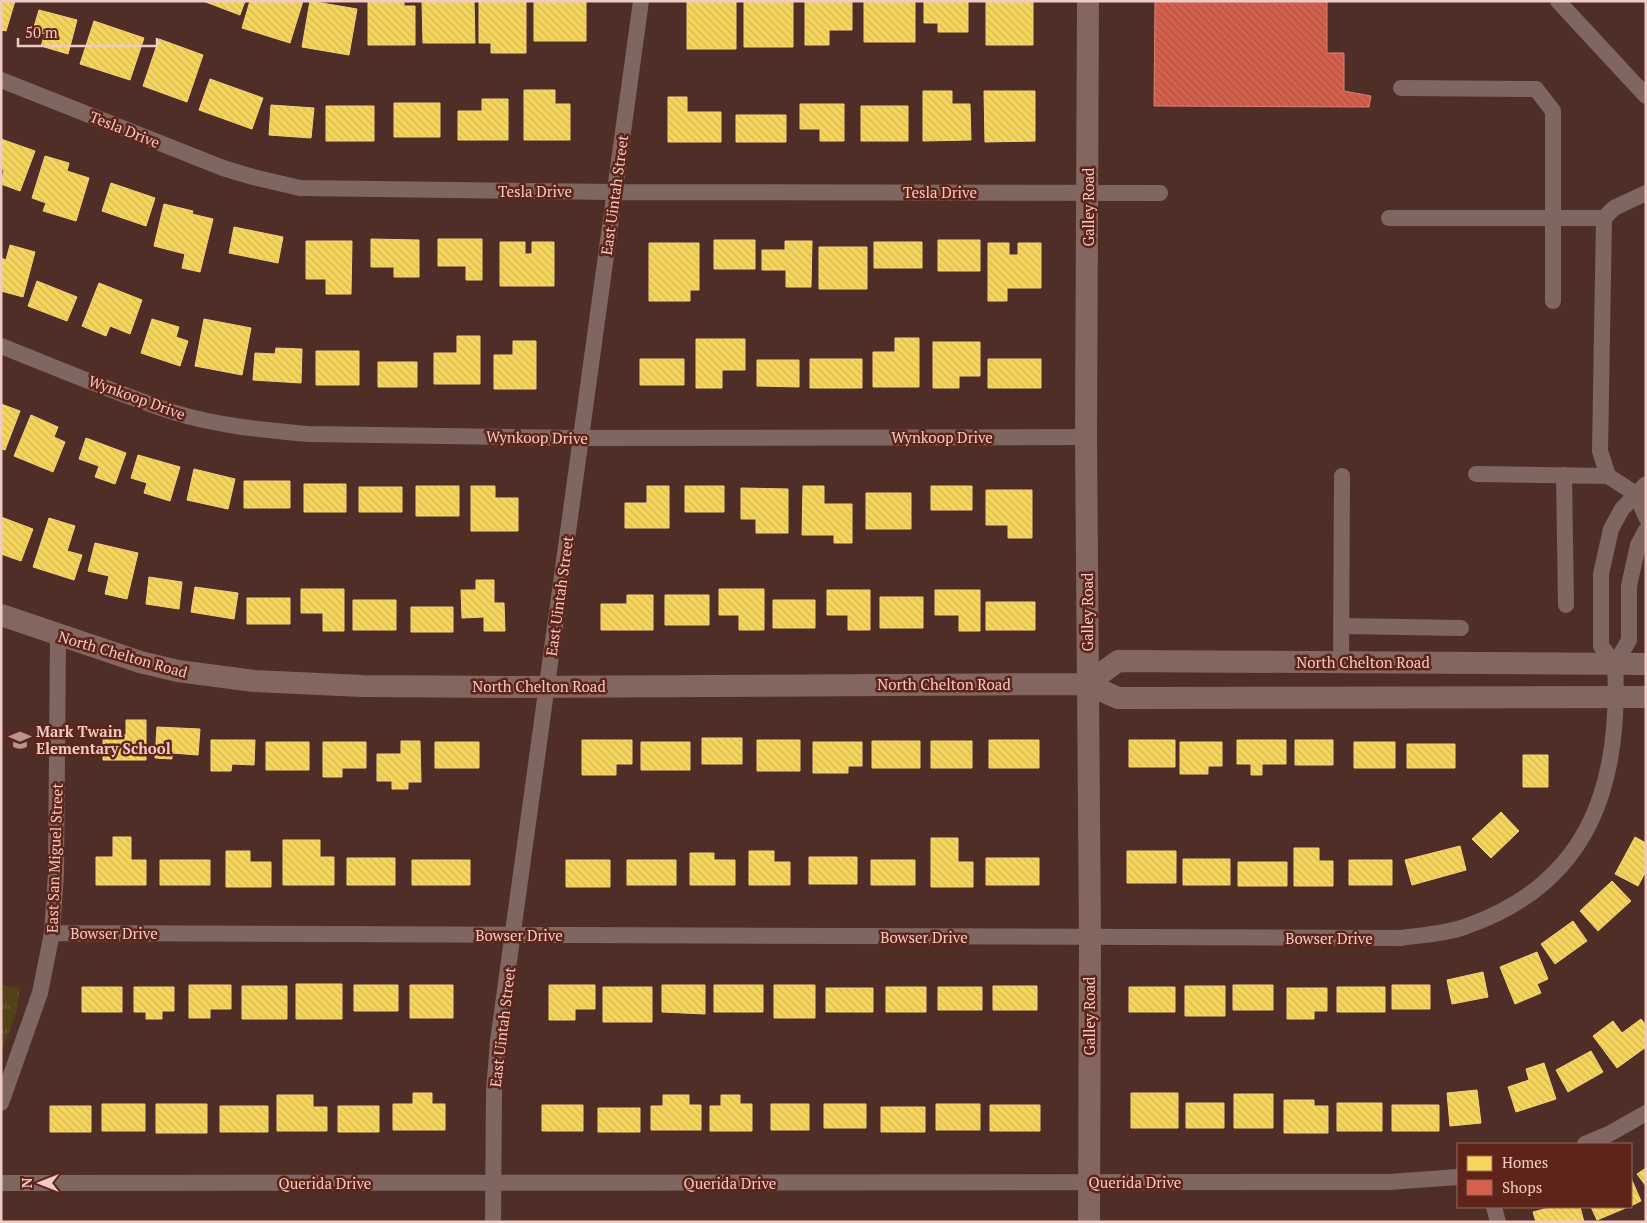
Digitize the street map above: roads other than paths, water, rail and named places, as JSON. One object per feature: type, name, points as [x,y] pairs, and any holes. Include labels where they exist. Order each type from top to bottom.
[{"type":"main road","name":"Galley Road","points":[[1088,1],[1086,437],[1090,938],[1089,1222]]},
{"type":"main road","name":"North Chelton Road","points":[[1,615],[58,636],[178,671],[254,681],[362,686],[547,687],[1087,684],[1118,698],[1646,698]]},
{"type":"main road","name":"North Chelton Road","points":[[1087,684],[1118,661],[1646,664]]},
{"type":"street","name":"East Uintah Street","points":[[494,1222],[495,1073],[641,1]]},
{"type":"street","points":[[1558,1],[1646,96]]},
{"type":"street","name":"Tesla Drive","points":[[1,80],[223,168],[277,184],[328,190],[1160,193]]},
{"type":"street","points":[[1401,88],[1536,89],[1553,111],[1553,301]]},
{"type":"street","points":[[1608,476],[1600,451],[1604,218],[1614,208],[1646,193]]},
{"type":"street","points":[[1389,218],[1604,218]]},
{"type":"street","name":"Wynkoop Drive","points":[[1,346],[177,413],[244,428],[308,434],[581,438],[1086,437]]},
{"type":"street","points":[[1476,474],[1608,476],[1641,489]]},
{"type":"street","points":[[1564,475],[1566,605]]},
{"type":"street","points":[[1341,662],[1342,476]]},
{"type":"street","points":[[1641,489],[1646,517]]},
{"type":"street","points":[[1641,489],[1622,509],[1610,529],[1601,574],[1601,646],[1616,664],[1629,640],[1629,586],[1638,545],[1646,530]]},
{"type":"street","points":[[1342,626],[1461,628]]},
{"type":"street","name":"East San Miguel Street","points":[[1,1103],[40,993],[52,933],[56,873],[58,636]]},
{"type":"street","name":"Bowser Drive","points":[[52,933],[1090,938],[1400,938],[1433,934],[1466,927],[1500,913],[1526,898],[1554,874],[1591,821],[1605,789],[1612,756],[1617,697],[1616,664]]},
{"type":"street","points":[[1587,1143],[1609,1134],[1646,1113]]},
{"type":"street","name":"Querida Drive","points":[[1,1184],[1389,1182],[1457,1177]]},
{"type":"street","points":[[1494,1208],[1498,1222]]},
{"type":"place","name":"Mark Twain Elementary School","points":[[20,740]]}]
